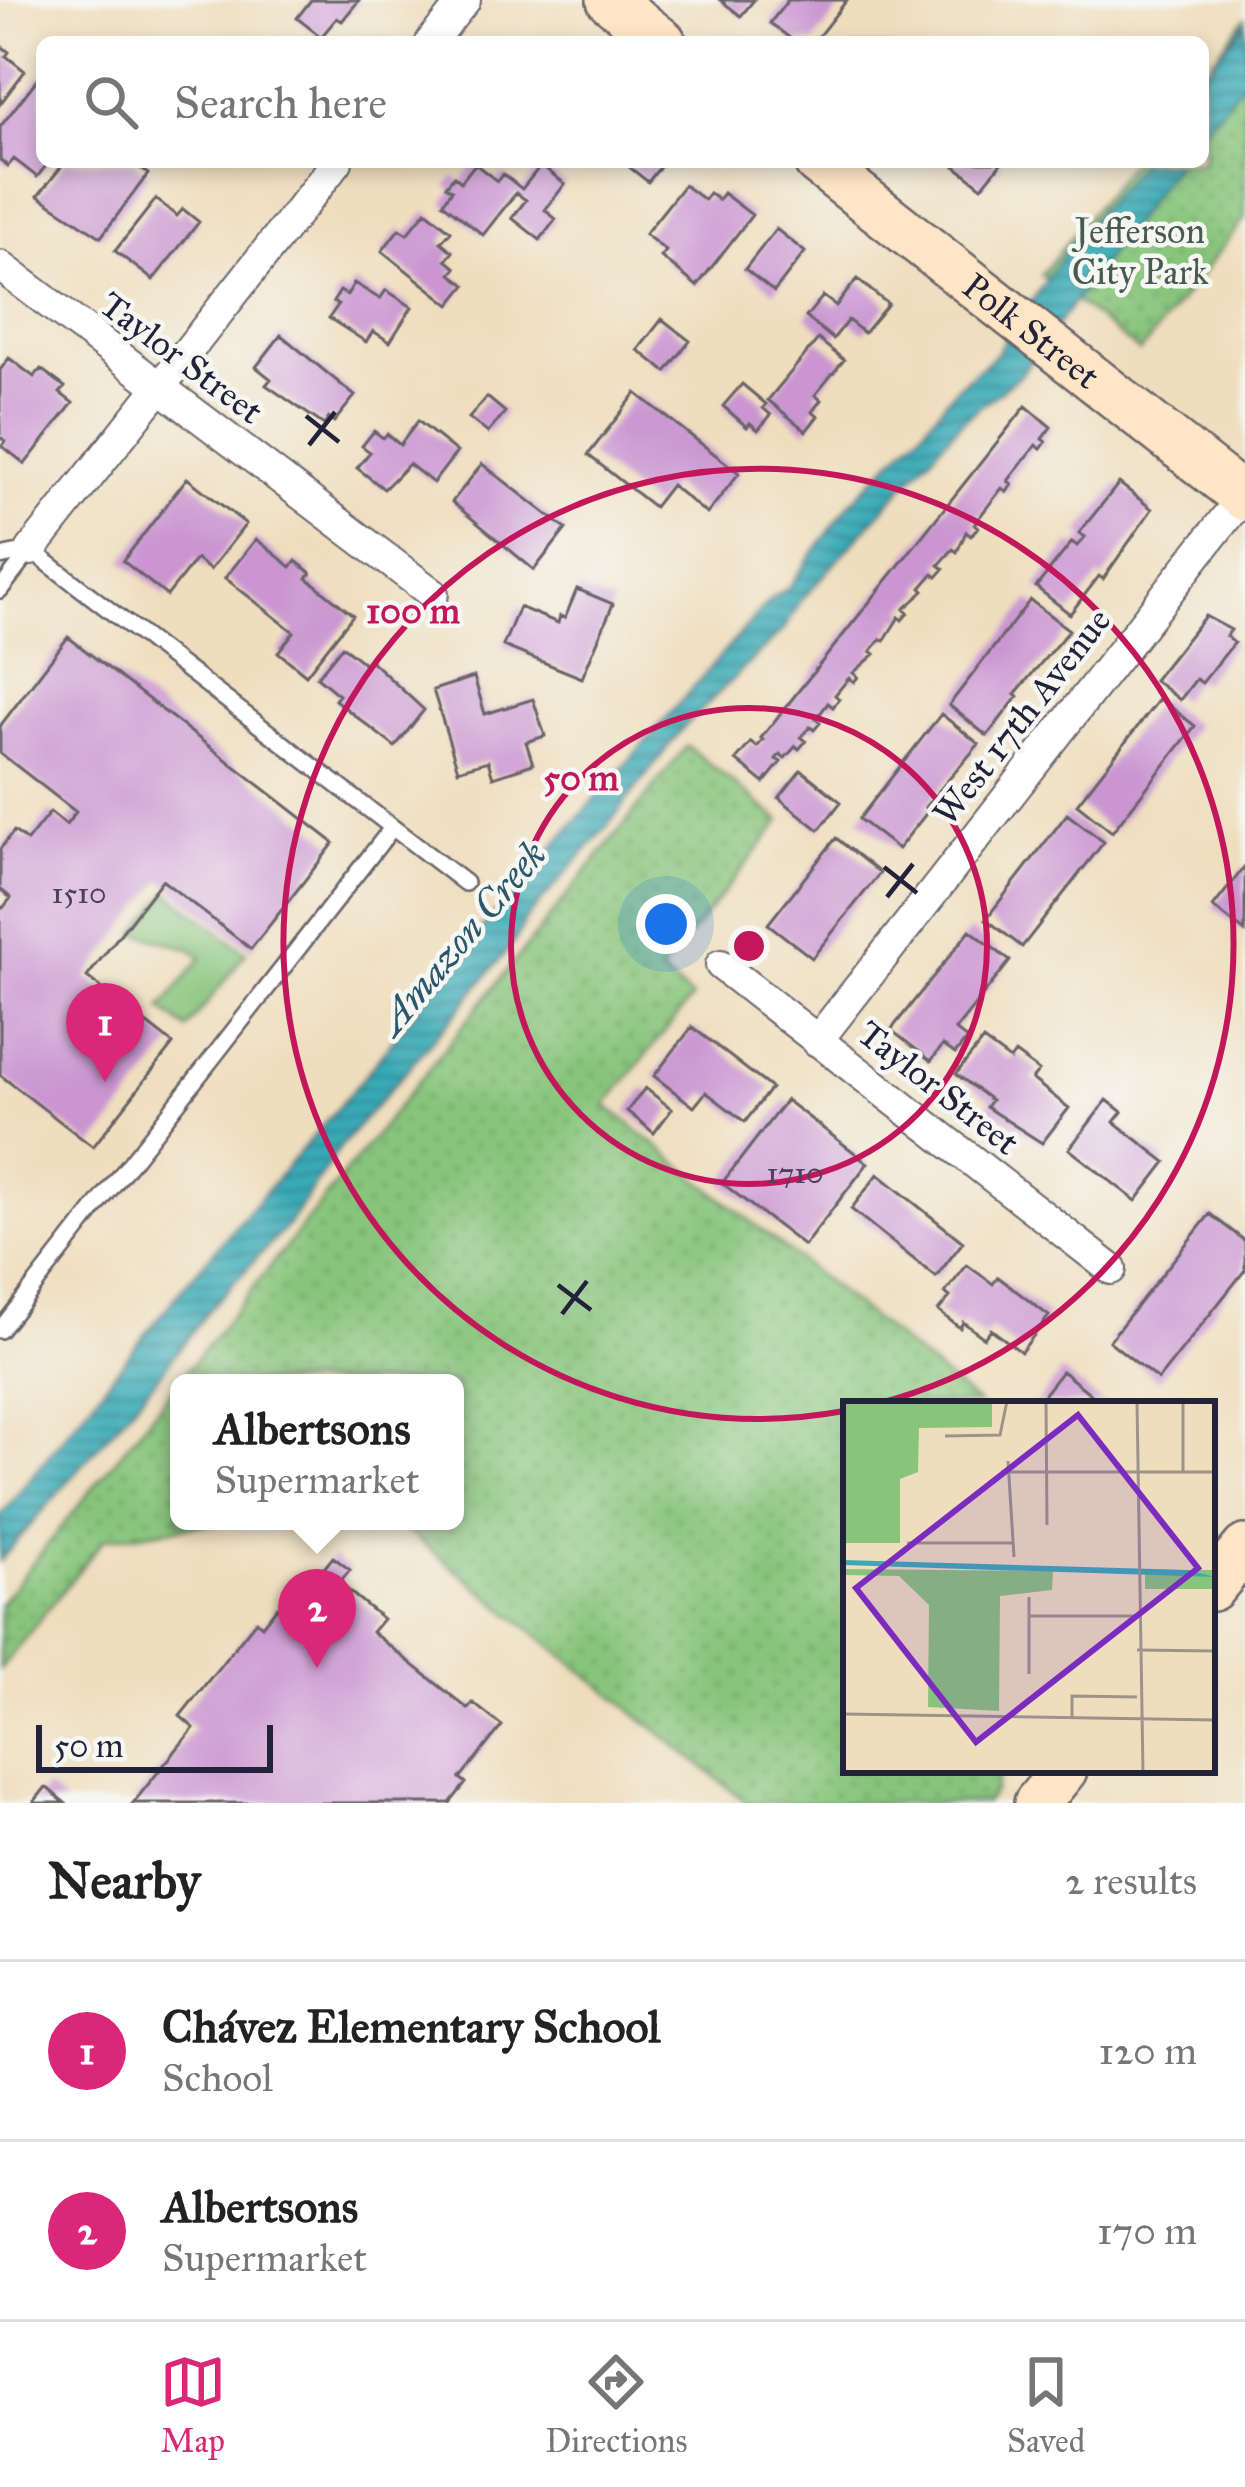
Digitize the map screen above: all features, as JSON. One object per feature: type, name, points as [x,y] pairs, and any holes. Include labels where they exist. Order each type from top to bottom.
[{"type":"street","points":[[436,36],[465,0]]},
{"type":"street","points":[[610,0],[655,36]]},
{"type":"street","points":[[31,550],[332,168]]},
{"type":"street","name":"Polk Street","points":[[825,168],[1244,497]]},
{"type":"street","name":"Taylor Street","points":[[0,266],[434,594]]},
{"type":"street","name":"West 17th Avenue","points":[[817,1041],[1244,497]]},
{"type":"street","name":"Taylor Street","points":[[721,965],[1111,1268]]},
{"type":"street","points":[[1215,1584],[1245,1548]]},
{"type":"street","points":[[1036,1803],[1061,1773]]},
{"type":"lane","points":[[0,557],[31,550]]},
{"type":"lane","points":[[0,590],[31,550]]},
{"type":"lane","points":[[31,550],[465,883]]},
{"type":"lane","points":[[0,1330],[392,828]]},
{"type":"lane","points":[[0,1294],[21,1303]]},
{"type":"green space","name":"Jefferson City Park","points":[[1245,18],[1245,218],[1140,352],[1041,275],[1126,168],[1209,168],[1209,63]]},
{"type":"green space","points":[[687,746],[781,821],[660,972],[692,998],[606,1105],[974,1401],[843,1401],[843,1773],[999,1773],[994,1792],[985,1803],[748,1803],[406,1530],[464,1530],[464,1374],[184,1374]]},
{"type":"green space","points":[[168,892],[246,953],[187,1029],[161,1009],[202,957],[191,949],[136,933]]},
{"type":"green space","points":[[170,1392],[170,1529],[104,1539],[0,1669],[0,1604]]},
{"type":"water","points":[[1245,23],[1245,80],[1209,122],[1209,68]]},
{"type":"water","points":[[1136,168],[1173,168],[1021,374],[963,420],[800,602],[786,627],[681,730],[610,823],[526,919],[515,941],[462,1006],[340,1147],[290,1223],[211,1307],[157,1378],[0,1561],[0,1516],[185,1285],[359,1083],[474,937],[769,601],[789,587],[849,504],[957,387],[994,356],[1071,244]]},
{"type":"building","points":[[311,0],[359,0],[322,36],[297,18]]},
{"type":"building","points":[[720,0],[754,0],[741,16]]},
{"type":"building","points":[[788,0],[847,0],[819,36],[787,36],[770,23]]},
{"type":"building","points":[[0,45],[25,71],[0,104]]},
{"type":"building","points":[[36,81],[36,168],[44,168],[37,177],[14,159],[8,166],[0,160],[0,127]]},
{"type":"building","points":[[60,168],[140,168],[148,174],[101,237],[38,196]]},
{"type":"building","points":[[472,168],[480,168],[497,181],[503,174],[522,189],[539,168],[545,168],[565,184],[545,210],[556,219],[540,240],[512,218],[526,200],[516,193],[483,235],[443,203],[452,190],[446,186],[454,176],[461,182]]},
{"type":"building","points":[[630,168],[659,168],[648,182]]},
{"type":"building","points":[[958,168],[997,168],[982,187]]},
{"type":"building","points":[[684,185],[704,200],[709,193],[718,200],[723,193],[752,215],[697,286],[661,257],[666,251],[645,234]]},
{"type":"building","points":[[156,199],[177,216],[183,209],[199,222],[153,280],[115,251]]},
{"type":"building","points":[[426,211],[451,231],[441,242],[453,252],[446,260],[456,268],[451,274],[466,285],[450,305],[382,251],[399,229],[407,234]]},
{"type":"building","points":[[776,229],[805,252],[774,292],[745,269]]},
{"type":"building","points":[[857,279],[888,304],[864,333],[848,320],[833,339],[806,317],[823,296],[836,306]]},
{"type":"building","points":[[354,283],[380,299],[386,290],[412,307],[390,342],[373,331],[366,342],[329,318],[340,291],[347,295]]},
{"type":"building","points":[[662,319],[690,341],[666,372],[638,350]]},
{"type":"building","points":[[281,335],[355,396],[334,422],[329,418],[324,425],[266,385],[271,379],[256,367]]},
{"type":"building","points":[[818,339],[844,360],[815,395],[821,400],[812,412],[818,416],[806,431],[768,400]]},
{"type":"building","points":[[9,358],[34,377],[41,369],[65,387],[60,393],[73,403],[25,464],[2,446],[6,441],[0,437],[0,370]]},
{"type":"building","points":[[742,384],[766,404],[763,408],[771,415],[758,430],[750,423],[747,427],[723,406]]},
{"type":"building","points":[[636,393],[739,473],[707,514],[671,485],[654,507],[588,455]]},
{"type":"building","points":[[487,397],[505,412],[488,433],[469,418]]},
{"type":"building","points":[[1026,406],[1051,427],[1042,439],[1046,442],[1041,449],[1036,445],[1008,481],[1012,484],[1007,492],[1002,488],[974,524],[978,527],[971,536],[966,532],[957,552],[953,549],[939,565],[944,569],[937,577],[933,574],[921,588],[924,591],[904,609],[908,613],[902,620],[899,617],[884,641],[871,651],[875,654],[853,673],[858,677],[854,682],[849,678],[835,695],[839,699],[833,707],[828,703],[816,719],[820,723],[801,737],[806,741],[785,758],[780,754],[776,759],[781,762],[764,783],[736,760],[751,742],[757,747],[763,740]]},
{"type":"building","points":[[418,421],[457,452],[433,483],[409,464],[384,489],[357,468],[370,452],[362,446],[374,431],[400,445]]},
{"type":"building","points":[[482,464],[566,529],[534,570],[452,502]]},
{"type":"building","points":[[187,478],[246,524],[210,570],[196,559],[167,596],[123,561]]},
{"type":"building","points":[[1119,483],[1152,509],[1103,579],[1099,576],[1070,614],[1036,587],[1072,542],[1077,546],[1085,537],[1079,533]]},
{"type":"building","points":[[256,539],[291,567],[296,561],[311,573],[307,578],[353,615],[306,675],[278,652],[294,632],[225,578]]},
{"type":"building","points":[[577,589],[613,604],[582,678],[503,646],[519,607],[558,623],[560,616],[565,618]]},
{"type":"building","points":[[1030,600],[1069,630],[987,736],[949,705]]},
{"type":"building","points":[[1205,616],[1231,630],[1226,636],[1234,643],[1202,683],[1196,679],[1180,700],[1154,680]]},
{"type":"building","points":[[68,637],[334,843],[251,949],[162,880],[87,977],[173,1044],[93,1147],[0,1075],[0,906],[11,898],[0,889],[0,849],[14,831],[27,841],[50,812],[66,825],[76,812],[0,753],[0,726]]},
{"type":"building","points":[[342,646],[365,664],[369,659],[424,710],[395,747],[335,700],[339,695],[317,677]]},
{"type":"building","points":[[474,677],[485,714],[533,699],[545,736],[526,742],[533,764],[493,777],[488,761],[458,770],[433,690]]},
{"type":"building","points":[[1160,698],[1195,726],[1112,832],[1077,804]]},
{"type":"building","points":[[941,714],[979,744],[925,807],[929,810],[898,849],[859,819]]},
{"type":"building","points":[[801,770],[841,802],[819,830],[779,798]]},
{"type":"building","points":[[1067,814],[1104,842],[1022,947],[986,919]]},
{"type":"building","points":[[836,838],[880,873],[812,958],[768,924]]},
{"type":"building","points":[[1245,866],[1245,932],[1213,907]]},
{"type":"building","points":[[970,930],[1010,961],[955,1030],[967,1039],[955,1054],[943,1045],[931,1061],[891,1030]]},
{"type":"building","points":[[692,1027],[771,1088],[745,1122],[706,1092],[694,1107],[654,1076]]},
{"type":"building","points":[[983,1040],[1010,1060],[1015,1053],[1039,1071],[1032,1079],[1069,1108],[1042,1143],[986,1107],[991,1100],[956,1074]]},
{"type":"building","points":[[645,1088],[672,1109],[654,1133],[627,1111]]},
{"type":"building","points":[[786,1100],[868,1163],[804,1246],[722,1183]]},
{"type":"building","points":[[1107,1100],[1122,1112],[1114,1122],[1166,1162],[1136,1201],[1069,1149]]},
{"type":"building","points":[[878,1174],[963,1242],[936,1277],[851,1209]]},
{"type":"building","points":[[1210,1214],[1245,1241],[1245,1270],[1158,1380],[1109,1341]]},
{"type":"building","points":[[967,1265],[993,1284],[998,1277],[1049,1316],[1021,1352],[991,1329],[984,1338],[938,1311],[950,1297],[945,1293]]},
{"type":"building","points":[[1062,1371],[1099,1401],[1038,1401]]},
{"type":"building","points":[[333,1557],[350,1570],[339,1583],[383,1619],[372,1632],[468,1709],[473,1703],[502,1726],[460,1778],[466,1783],[450,1803],[133,1803],[194,1728],[180,1716],[256,1621],[262,1626],[277,1607],[286,1615]]},
{"type":"building","points":[[46,1787],[65,1803],[33,1803]]},
{"type":"place","name":"Chávez Elementary School","points":[[105,1082]]},
{"type":"place","name":"Albertsons","points":[[317,1668]]},
{"type":"water label","name":"Amazon Creek","points":[[461,937]]}]
